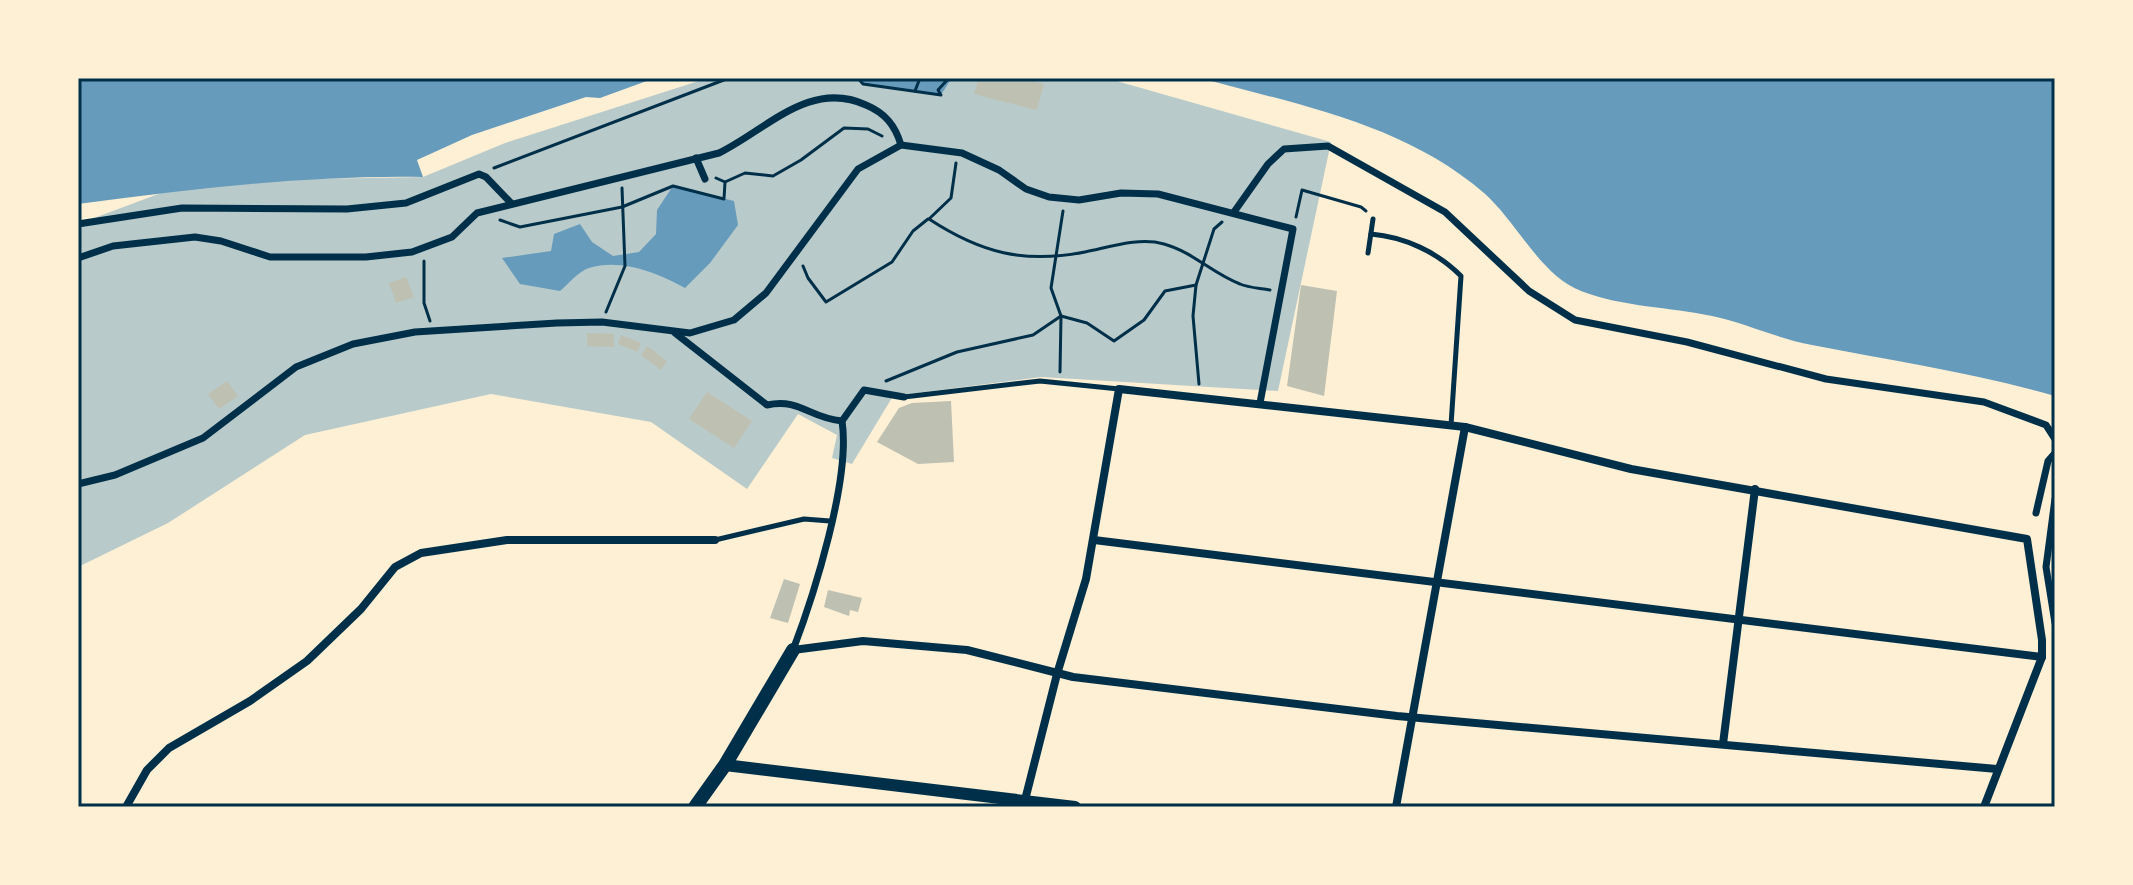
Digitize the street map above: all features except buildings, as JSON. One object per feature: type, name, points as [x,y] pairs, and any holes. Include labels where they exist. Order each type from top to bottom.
[{"type":"main road","points":[[695,807],[725,765],[793,650]]},
{"type":"street","points":[[78,258],[113,246],[195,237],[221,241],[270,257],[366,257],[424,249],[452,237],[477,213],[696,158],[747,139],[796,105],[830,97],[858,101],[877,110],[895,126],[901,145]]},
{"type":"street","points":[[78,484],[115,475],[203,438],[226,424],[266,386],[324,355],[353,344],[433,331],[602,322],[675,333],[708,330],[734,320],[766,293],[858,169],[901,145],[954,152],[999,170],[1026,189],[1065,199],[1121,193],[1158,194],[1293,229],[1260,403]]},
{"type":"street","points":[[1234,212],[1268,164],[1284,149],[1328,146],[1445,212],[1529,291],[1575,320],[1687,342],[1826,379],[1984,402],[2046,425],[2055,439]]},
{"type":"street","points":[[696,158],[705,179]]},
{"type":"street","points":[[78,224],[182,208],[347,209],[406,203],[479,174],[486,177],[511,203]]},
{"type":"street","points":[[675,333],[767,405],[786,401],[824,420],[842,421]]},
{"type":"street","points":[[1025,800],[1094,540],[1119,389],[1465,427],[1631,469],[2027,539],[2042,657],[1984,807]]},
{"type":"street","points":[[904,397],[864,390],[842,421],[846,446],[830,521],[812,598],[793,650],[863,641],[937,647],[967,650],[1057,674],[1410,717],[1997,769]]},
{"type":"street","points":[[1396,807],[1465,427]]},
{"type":"street","points":[[2036,513],[2048,461],[2055,453]]},
{"type":"street","points":[[1723,744],[1755,489]]},
{"type":"street","points":[[2055,499],[2046,567],[2055,623]]},
{"type":"street","points":[[126,807],[147,770],[169,748],[250,701],[307,661],[361,609],[395,567],[421,553],[507,540],[715,540]]},
{"type":"street","points":[[1094,540],[2042,657]]},
{"type":"street","points":[[725,765],[1075,807]]},
{"type":"lane","points":[[1368,253],[1373,219]]},
{"type":"lane","points":[[1371,234],[1388,235],[1438,255],[1461,276],[1451,425]]},
{"type":"lane","points":[[904,397],[1040,381],[1119,389]]},
{"type":"lane","points":[[715,540],[804,519],[830,521]]},
{"type":"path","points":[[486,177],[495,167],[729,78]]},
{"type":"path","points":[[858,78],[863,84],[941,95],[938,90],[949,78]]},
{"type":"path","points":[[893,78],[893,88]]},
{"type":"path","points":[[915,91],[920,78]]},
{"type":"path","points":[[695,192],[699,180],[713,177],[725,182],[745,173],[773,176],[801,160],[844,128],[868,129],[901,145]]},
{"type":"path","points":[[798,251],[808,278],[826,302],[892,262],[913,231],[951,198],[957,167],[954,152]]},
{"type":"path","points":[[602,322],[625,266],[622,176]]},
{"type":"path","points":[[477,213],[520,227],[622,207],[673,186],[724,199],[725,182]]},
{"type":"path","points":[[1293,229],[1302,190],[1361,207],[1373,219]]},
{"type":"path","points":[[1061,383],[1061,316],[1051,288],[1065,199]]},
{"type":"path","points":[[1199,397],[1199,354],[1193,316],[1196,285],[1214,229],[1234,212]]},
{"type":"path","points":[[929,219],[974,243],[1014,257],[1056,256],[1119,243],[1162,243],[1202,260],[1240,285],[1281,292]]},
{"type":"path","points":[[424,249],[424,303],[433,331]]},
{"type":"path","points":[[864,390],[957,352],[1033,335],[1061,316],[1087,323],[1114,341],[1144,320],[1165,291],[1196,285]]},
{"type":"shaded area","points":[[708,78],[858,78],[941,95],[952,78],[1106,78],[1331,142],[1278,391],[1041,377],[893,396],[852,464],[832,458],[837,435],[798,414],[747,489],[651,422],[491,394],[305,435],[168,523],[78,567],[78,224],[193,181],[423,177],[505,143]]},
{"type":"water","points":[[78,78],[655,78],[600,98],[586,97],[472,135],[417,160],[423,177],[293,181],[78,204]]},
{"type":"water","points":[[858,78],[952,78],[941,95],[863,84]]},
{"type":"water","points":[[1200,78],[2055,78],[2055,396],[1964,374],[1799,342],[1712,316],[1629,304],[1581,291],[1566,283],[1541,261],[1484,193],[1453,169],[1420,150],[1349,120]]},
{"type":"water","points":[[673,186],[734,201],[738,225],[710,263],[685,288],[651,272],[626,266],[601,265],[585,270],[560,291],[520,284],[502,258],[551,251],[554,234],[580,224],[592,242],[613,256],[639,252],[656,234],[657,210]]}]
